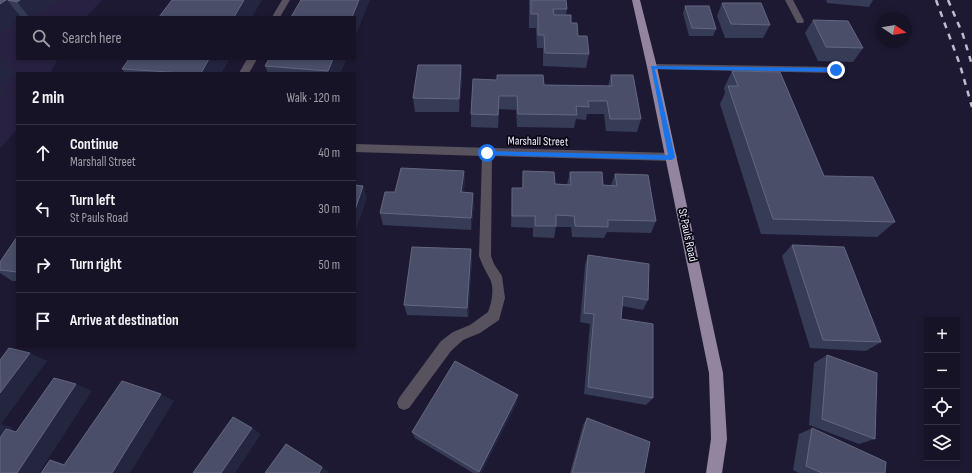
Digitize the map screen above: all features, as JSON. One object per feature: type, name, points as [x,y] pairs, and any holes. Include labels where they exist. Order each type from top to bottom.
[{"type":"main road","name":"St Pauls Road","points":[[636,0],[672,157],[716,373],[719,440],[714,473]]},
{"type":"street","points":[[277,16],[286,0]]},
{"type":"street","points":[[782,0],[789,0],[800,21]]},
{"type":"street","points":[[245,72],[251,60]]},
{"type":"street","points":[[652,67],[836,70]]},
{"type":"street","name":"Marshall Street","points":[[356,148],[487,153],[672,157]]},
{"type":"street","points":[[404,403],[446,346],[458,336],[475,329],[494,316],[499,298],[496,276],[489,267],[485,256],[487,153]]},
{"type":"shaded area","points":[[0,0],[102,0],[87,16],[16,16],[16,60],[57,60],[51,72],[16,72],[16,130],[0,148]]},
{"type":"building","points":[[0,0],[6,0],[0,4]]},
{"type":"building","points":[[8,0],[20,0],[17,2]]},
{"type":"building","points":[[172,0],[244,0],[235,16],[160,16]]},
{"type":"building","points":[[301,0],[359,0],[352,16],[292,16]]},
{"type":"building","points":[[531,0],[566,0],[567,9],[553,9],[554,15],[571,15],[571,23],[577,23],[578,36],[587,36],[589,54],[545,53],[544,35],[538,35],[538,14],[531,14]]},
{"type":"building","points":[[722,3],[761,3],[770,25],[731,24]]},
{"type":"building","points":[[685,6],[709,6],[716,29],[692,28]]},
{"type":"building","points":[[813,20],[848,21],[863,48],[826,47]]},
{"type":"building","points":[[128,60],[208,60],[202,72],[168,72],[122,69]]},
{"type":"building","points":[[268,60],[333,60],[328,71],[265,66]]},
{"type":"building","points":[[418,65],[461,65],[459,99],[413,98]]},
{"type":"building","points":[[732,71],[780,72],[824,176],[873,177],[895,222],[773,219],[728,86],[738,86]]},
{"type":"building","points":[[497,75],[543,75],[544,85],[612,86],[611,75],[633,75],[641,119],[610,119],[607,101],[588,101],[589,107],[576,106],[577,115],[518,114],[517,96],[499,96],[498,115],[471,114],[473,79],[497,80]]},
{"type":"building","points":[[401,168],[464,171],[461,192],[473,193],[471,218],[380,213],[385,192],[395,192]]},
{"type":"building","points":[[523,171],[554,172],[555,184],[571,185],[570,172],[602,172],[603,185],[617,186],[615,174],[648,175],[656,221],[608,220],[608,227],[575,226],[574,216],[556,215],[556,226],[535,226],[535,216],[512,216],[512,188],[523,188]]},
{"type":"building","points":[[356,185],[363,186],[356,207]]},
{"type":"building","points":[[16,238],[16,272],[0,270],[0,262]]},
{"type":"building","points":[[792,245],[844,247],[881,342],[823,340]]},
{"type":"building","points":[[412,247],[471,249],[467,308],[404,305]]},
{"type":"building","points":[[588,255],[649,264],[648,300],[623,296],[621,319],[653,324],[653,398],[588,387],[594,314],[584,313]]},
{"type":"building","points":[[9,348],[30,353],[0,393],[0,360]]},
{"type":"building","points":[[827,355],[877,373],[875,439],[822,419]]},
{"type":"building","points":[[455,361],[518,395],[479,472],[412,432]]},
{"type":"building","points":[[54,378],[76,384],[17,473],[0,473],[0,438],[6,429],[16,432]]},
{"type":"building","points":[[122,381],[161,394],[112,473],[41,473],[50,460],[64,465]]},
{"type":"building","points":[[233,417],[252,428],[221,473],[193,473]]},
{"type":"building","points":[[587,418],[650,442],[644,473],[572,473]]},
{"type":"building","points":[[812,428],[886,462],[885,473],[822,473],[806,466]]},
{"type":"building","points":[[286,444],[322,467],[319,473],[265,473]]},
{"type":"railway","points":[[936,0],[960,65],[972,107]]},
{"type":"railway","points":[[948,0],[963,35],[972,65]]},
{"type":"route","points":[[487,153],[672,157],[652,67],[836,70]]}]
